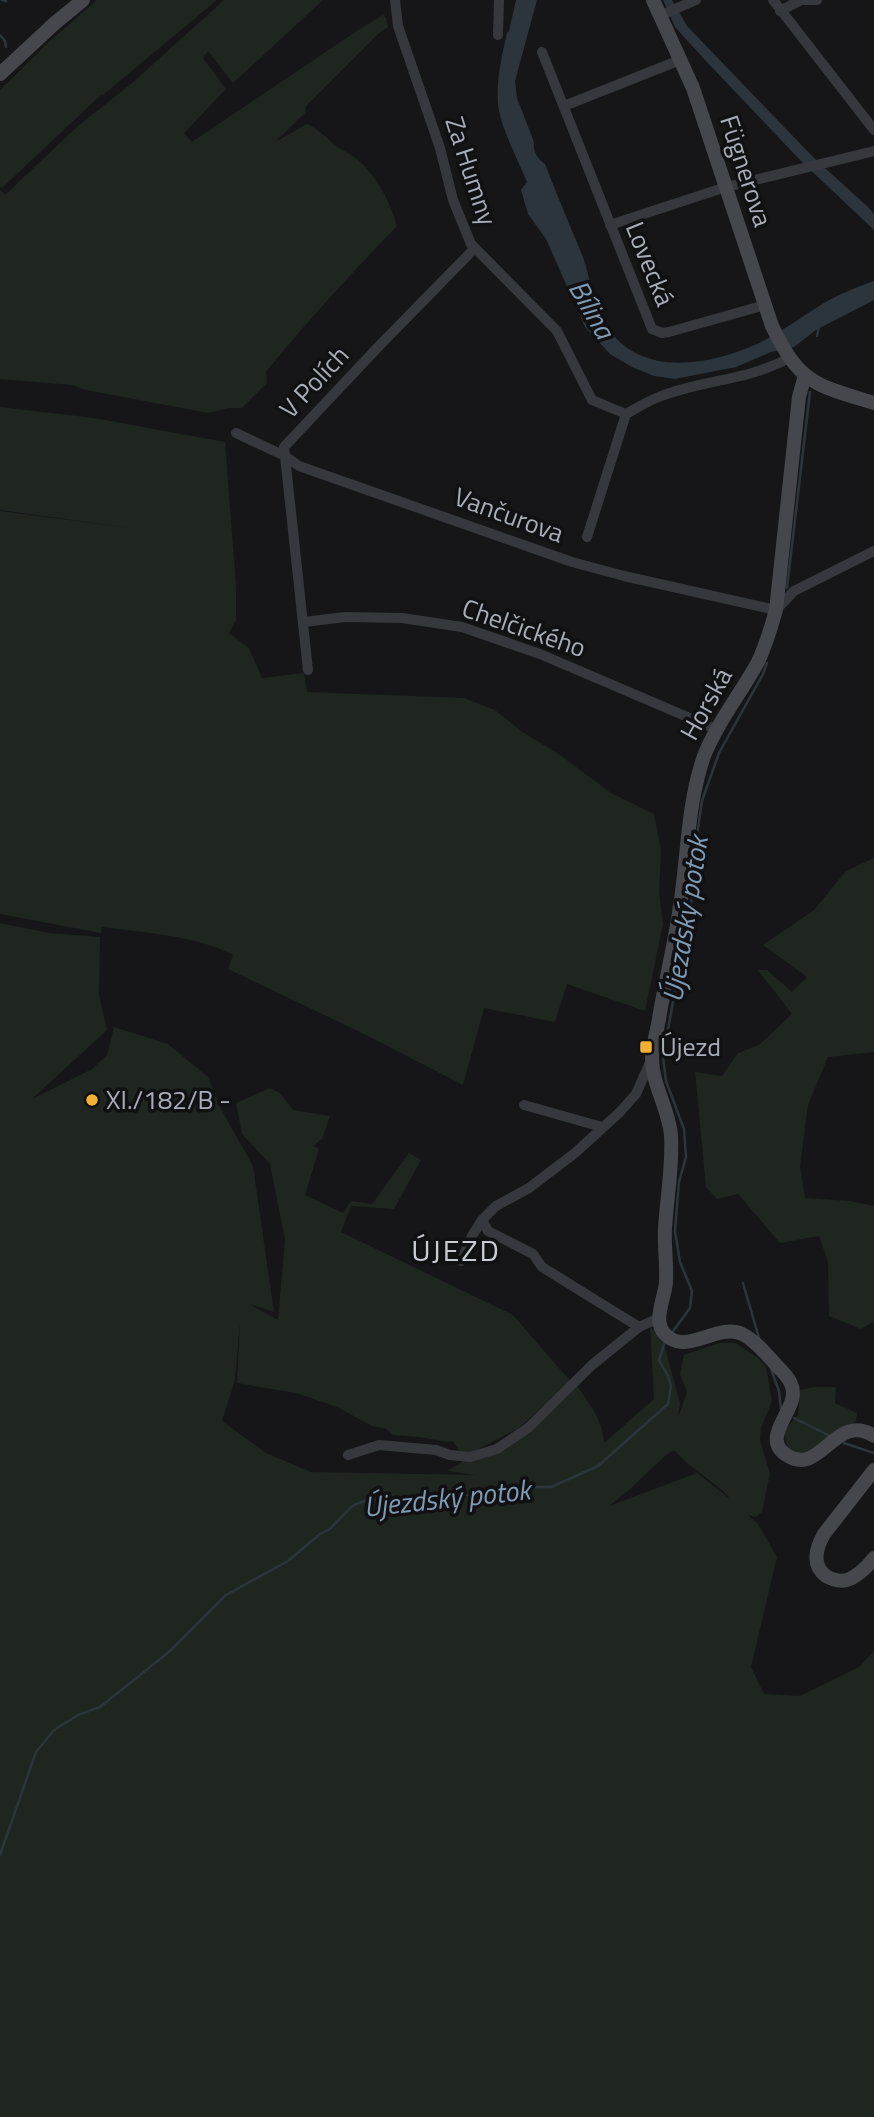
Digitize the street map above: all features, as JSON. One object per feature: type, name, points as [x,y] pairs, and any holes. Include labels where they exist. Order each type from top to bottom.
[{"type":"street","points":[[0,74],[83,0]]},
{"type":"street","name":"Za Humny","points":[[394,0],[398,26],[440,148],[453,200],[471,244],[557,331],[592,400],[626,415]]},
{"type":"street","points":[[498,35],[499,0]]},
{"type":"street","name":"Fügnerova","points":[[653,0],[663,15],[693,88],[772,326],[787,355],[804,375]]},
{"type":"street","points":[[663,15],[696,0]]},
{"type":"street","points":[[773,0],[874,130]]},
{"type":"street","points":[[780,11],[801,0],[817,0]]},
{"type":"street","name":"Lovecká","points":[[541,52],[652,329],[669,332],[765,305]]},
{"type":"street","points":[[564,106],[680,60]]},
{"type":"street","points":[[610,225],[726,187],[874,151]]},
{"type":"street","name":"V Polích","points":[[309,670],[284,447],[475,248]]},
{"type":"street","points":[[587,537],[626,415],[654,399],[771,368],[787,355]]},
{"type":"street","points":[[804,375],[825,387],[874,403]]},
{"type":"street","name":"Horská","points":[[652,1058],[680,905],[687,834],[695,791],[705,755],[758,661],[768,640],[776,610],[798,407],[804,375]]},
{"type":"street","name":"Vančurova","points":[[236,433],[285,456],[299,466],[572,562],[776,610]]},
{"type":"street","points":[[776,610],[794,591],[874,551]]},
{"type":"street","name":"Chelčického","points":[[304,622],[345,617],[402,618],[462,627],[540,654],[718,730]]},
{"type":"street","points":[[461,1261],[482,1220],[496,1206],[529,1188],[575,1153],[620,1112],[636,1094],[652,1058]]},
{"type":"street","points":[[652,1058],[671,1132],[664,1250],[666,1282],[659,1318],[668,1337],[687,1342],[725,1331],[741,1333],[762,1351],[793,1385],[791,1408],[776,1435],[781,1451],[791,1458],[802,1460],[814,1456],[853,1429],[864,1429],[874,1436]]},
{"type":"street","points":[[524,1105],[602,1127]]},
{"type":"street","points":[[482,1220],[488,1231],[533,1254],[542,1267],[639,1327]]},
{"type":"street","points":[[348,1455],[379,1444],[436,1450],[470,1457],[497,1448],[528,1428],[592,1364],[639,1327],[659,1318]]},
{"type":"street","points":[[874,1470],[824,1534],[819,1543],[816,1561],[821,1572],[832,1580],[843,1581],[852,1578],[874,1558]]},
{"type":"shaded area","points":[[97,0],[217,0],[102,94],[2,188],[0,90]]},
{"type":"shaded area","points":[[224,0],[323,0],[233,83],[208,51],[203,58],[226,89],[184,133],[192,142],[358,30],[383,15],[386,18],[388,27],[306,106],[305,113],[275,142],[307,124],[318,130],[357,159],[370,173],[387,199],[397,226],[297,334],[266,372],[267,383],[242,408],[208,413],[72,385],[0,379],[0,190],[5,195],[79,125],[131,84]]},
{"type":"shaded area","points":[[0,407],[94,418],[225,442],[236,585],[236,620],[229,633],[249,648],[262,678],[304,673],[307,692],[464,698],[495,710],[611,793],[654,814],[661,850],[659,892],[663,924],[645,1011],[567,984],[555,1022],[484,1008],[463,1085],[228,969],[233,955],[218,948],[169,936],[102,927],[101,933],[0,914],[0,511],[138,529],[0,510]]},
{"type":"shaded area","points":[[874,858],[874,1052],[828,1057],[808,1105],[800,1166],[805,1198],[850,1201],[874,1206],[874,1321],[861,1329],[829,1316],[828,1262],[819,1236],[780,1243],[738,1194],[717,1199],[706,1187],[695,1072],[722,1076],[738,1053],[759,1045],[792,1014],[758,970],[767,970],[792,992],[807,977],[763,945],[814,910],[846,871]]},
{"type":"shaded area","points":[[0,923],[49,933],[100,937],[99,995],[107,1030],[32,1099],[92,1069],[107,1055],[114,1027],[168,1044],[208,1077],[221,1109],[253,1166],[274,1312],[249,1304],[278,1320],[285,1240],[270,1164],[242,1134],[236,1103],[270,1088],[280,1093],[293,1110],[330,1116],[322,1139],[313,1146],[319,1149],[305,1195],[343,1213],[351,1201],[372,1204],[409,1153],[421,1160],[394,1209],[351,1206],[341,1232],[513,1315],[571,1382],[517,1429],[463,1457],[453,1441],[393,1435],[386,1429],[372,1426],[337,1407],[296,1393],[237,1383],[240,1322],[235,1380],[222,1421],[266,1453],[311,1472],[475,1475],[447,1471],[469,1458],[486,1453],[577,1386],[598,1420],[604,1443],[654,1399],[650,1327],[662,1337],[680,1403],[678,1418],[687,1392],[680,1374],[684,1355],[720,1343],[736,1343],[766,1367],[772,1401],[761,1428],[760,1440],[770,1474],[762,1512],[756,1517],[748,1515],[758,1524],[777,1557],[751,1667],[764,1694],[800,1696],[859,1667],[874,1651],[874,2117],[0,2117]],"holes":[[[674,1450],[730,1499],[697,1473],[609,1506]]]},
{"type":"shaded area","points":[[836,1387],[835,1403],[857,1413],[856,1421],[808,1452],[797,1453],[788,1448],[783,1432],[798,1415],[800,1390]]},
{"type":"water","name":"Bílina","points":[[516,0],[537,0],[515,81],[517,98],[534,142],[535,152],[545,164],[583,257],[599,311],[615,338],[632,351],[651,359],[672,363],[694,362],[737,352],[757,344],[830,300],[874,281],[874,300],[816,330],[794,347],[771,352],[736,367],[675,379],[654,376],[610,354],[585,327],[546,239],[528,214],[521,190],[527,182],[499,113],[500,68]]},
{"type":"water","points":[[663,0],[672,0],[687,26],[814,158],[868,207],[874,214],[874,230],[801,161],[705,60],[675,27]]},
{"type":"waterway","points":[[2,0],[6,1]]},
{"type":"waterway","points":[[0,35],[6,47]]},
{"type":"waterway","name":"Újezdský potok","points":[[817,336],[819,326]]},
{"type":"waterway","name":"Újezdský potok","points":[[787,588],[810,392]]},
{"type":"waterway","name":"Újezdský potok","points":[[671,1334],[690,1308],[692,1291],[680,1262],[675,1231],[679,1182],[686,1157],[684,1129],[666,1081],[663,1057],[692,897],[702,801],[719,753],[767,663]]},
{"type":"waterway","points":[[743,1283],[759,1338]]},
{"type":"waterway","name":"Újezdský potok","points":[[0,1855],[36,1752],[54,1730],[78,1715],[100,1707],[170,1651],[226,1595],[288,1561],[330,1529],[356,1504],[409,1498],[438,1502],[458,1495],[478,1495],[525,1487],[551,1487],[598,1466],[668,1404],[671,1386],[659,1360],[665,1342]]},
{"type":"waterway","points":[[771,1369],[779,1391],[781,1409]]},
{"type":"waterway","points":[[794,1418],[828,1435]]},
{"type":"waterway","points":[[844,1443],[874,1453]]},
{"type":"place","name":"Újezd","points":[[646,1047]]},
{"type":"place","name":"XI./182/B -","points":[[92,1100]]},
{"type":"district","name":"ÚJEZD","points":[[456,1251]]}]
